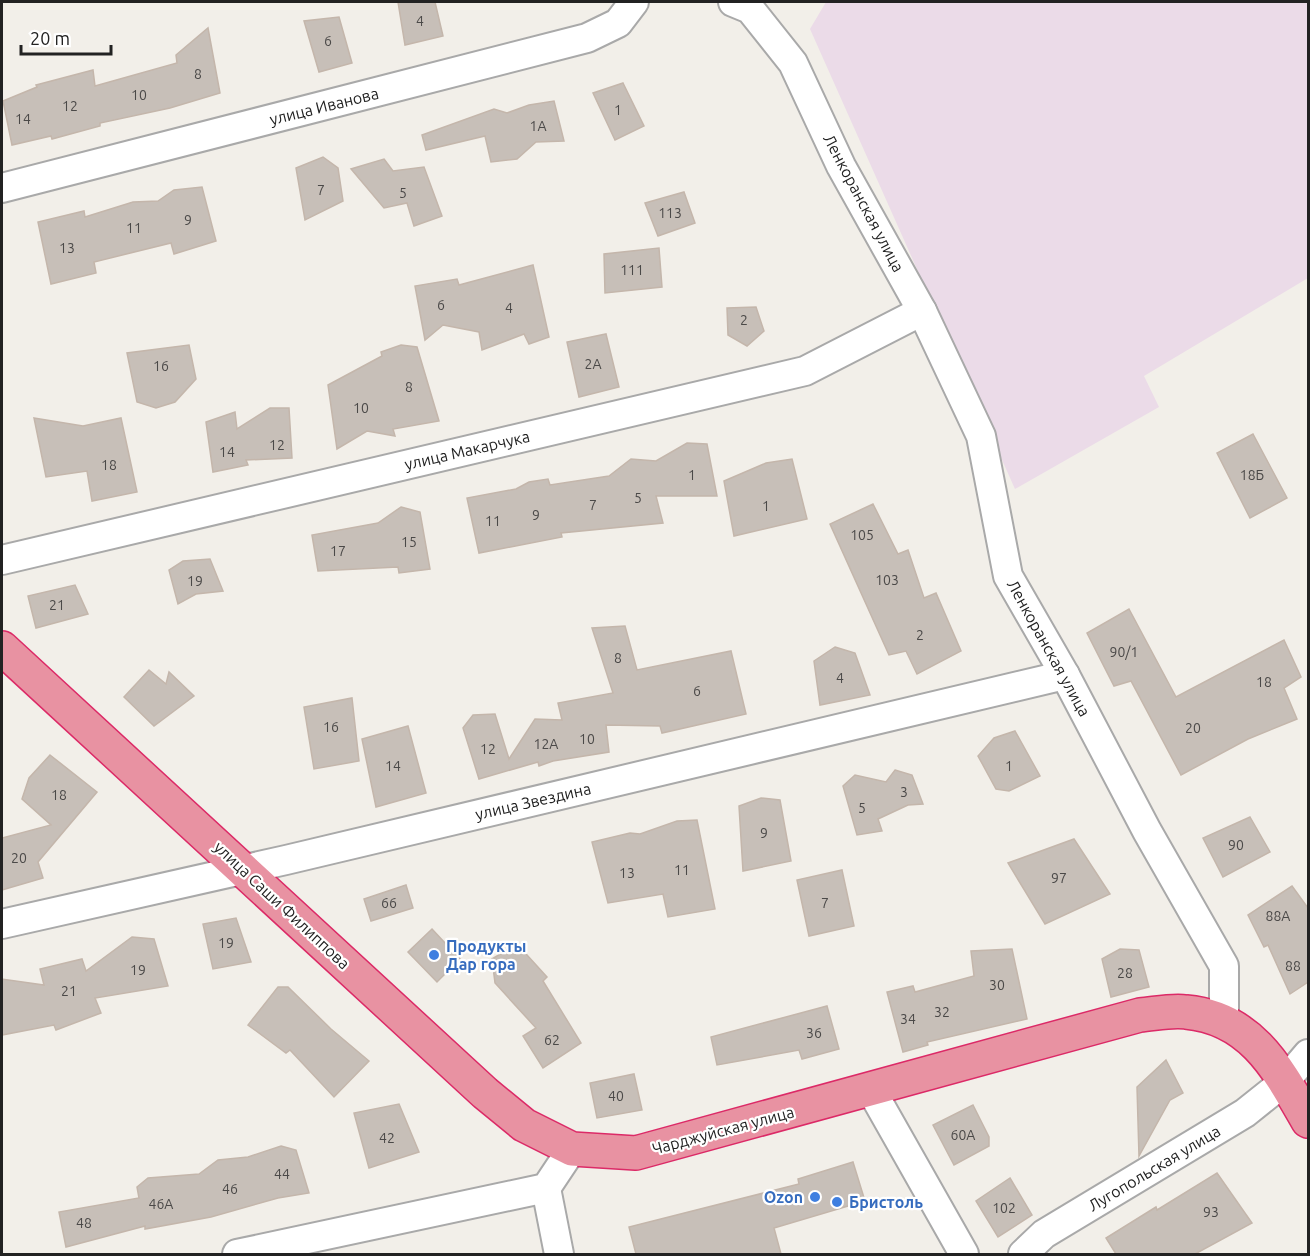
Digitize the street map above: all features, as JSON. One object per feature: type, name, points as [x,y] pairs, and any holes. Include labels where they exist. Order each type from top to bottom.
[{"type":"highway","name":"улица Саши Филиппова","points":[[2,648],[485,1093],[524,1125],[572,1149]]},
{"type":"highway","name":"Чарджуйская улица","points":[[572,1149],[636,1153],[1140,1015],[1185,1011],[1224,1020]]},
{"type":"highway","points":[[1224,1020],[1257,1043],[1285,1081],[1308,1121]]},
{"type":"street","name":"улица Иванова","points":[[2,188],[587,39],[618,23],[634,2]]},
{"type":"street","name":"Ленкоранская улица","points":[[733,2],[750,9],[794,63],[841,166],[922,311],[981,436],[1008,576],[1065,675],[1147,831],[1224,966],[1224,1020]]},
{"type":"street","name":"улица Макарчука","points":[[2,560],[805,371],[922,311]]},
{"type":"street","name":"улица Звездина","points":[[2,924],[1065,675]]},
{"type":"street","points":[[1285,1081],[1308,1054]]},
{"type":"street","name":"Лугопольская улица","points":[[1023,1254],[1044,1234],[1245,1113],[1285,1081]]},
{"type":"street","points":[[870,1088],[964,1254]]},
{"type":"street","points":[[237,1254],[546,1188],[572,1149]]},
{"type":"street","points":[[546,1188],[560,1254]]},
{"type":"shaded area","points":[[826,2],[1308,2],[1308,278],[1144,376],[1159,407],[1015,489],[810,29]]},
{"type":"building","points":[[398,2],[435,2],[443,36],[405,45]]},
{"type":"building","points":[[339,17],[352,63],[319,72],[304,21]]},
{"type":"building","points":[[208,28],[220,93],[170,108],[100,123],[100,126],[52,139],[51,136],[12,145],[3,101],[37,87],[36,85],[93,70],[95,86],[177,63],[176,55]]},
{"type":"building","points":[[623,83],[644,126],[615,140],[593,93]]},
{"type":"building","points":[[554,101],[564,141],[536,142],[517,159],[491,162],[485,136],[426,150],[422,135],[494,109],[507,113],[529,105]]},
{"type":"building","points":[[323,157],[338,168],[343,201],[305,220],[296,168]]},
{"type":"building","points":[[384,159],[393,171],[424,167],[442,216],[414,226],[407,203],[384,208],[351,169]]},
{"type":"building","points":[[202,187],[216,241],[174,254],[171,243],[94,262],[96,273],[51,284],[38,222],[84,211],[85,217],[133,202],[158,201],[174,190]]},
{"type":"building","points":[[684,192],[695,223],[658,236],[645,203]]},
{"type":"building","points":[[659,248],[662,287],[605,293],[604,254]]},
{"type":"building","points":[[533,265],[549,337],[529,344],[524,334],[482,350],[479,332],[443,325],[425,340],[415,286],[457,279],[459,285]]},
{"type":"building","points":[[756,307],[764,331],[747,346],[728,335],[727,308]]},
{"type":"building","points":[[606,334],[619,387],[579,397],[567,342]]},
{"type":"building","points":[[189,345],[196,379],[175,402],[156,408],[137,402],[127,353]]},
{"type":"building","points":[[401,345],[417,347],[439,421],[393,429],[395,436],[367,431],[337,449],[328,385],[382,356],[381,352]]},
{"type":"building","points":[[270,408],[289,408],[292,458],[246,460],[248,465],[213,472],[206,422],[235,412],[237,429]]},
{"type":"building","points":[[34,418],[83,426],[121,418],[137,492],[92,501],[87,471],[46,477]]},
{"type":"building","points":[[1253,434],[1287,498],[1250,518],[1217,453]]},
{"type":"building","points":[[687,443],[707,444],[717,496],[656,496],[663,523],[561,533],[562,537],[479,553],[467,498],[516,489],[529,482],[548,479],[550,485],[609,476],[631,459],[656,461]]},
{"type":"building","points":[[792,459],[807,519],[734,536],[724,481],[766,463]]},
{"type":"building","points":[[873,504],[898,554],[908,550],[924,598],[936,593],[961,651],[917,674],[906,651],[889,655],[830,524]]},
{"type":"building","points":[[401,507],[420,512],[430,569],[399,573],[398,567],[318,571],[312,535],[378,523]]},
{"type":"building","points":[[210,559],[223,591],[196,594],[178,604],[169,570],[183,561]]},
{"type":"building","points":[[75,585],[88,614],[36,628],[28,596]]},
{"type":"building","points":[[1129,609],[1176,697],[1284,640],[1301,677],[1284,688],[1297,719],[1248,739],[1181,775],[1131,681],[1114,686],[1087,633]]},
{"type":"building","points":[[625,626],[637,670],[731,651],[746,714],[662,733],[660,726],[606,725],[609,752],[553,761],[539,766],[538,762],[479,779],[463,728],[473,715],[495,714],[509,759],[535,719],[562,720],[558,703],[613,693],[592,628]]},
{"type":"building","points":[[835,647],[855,653],[870,695],[820,705],[814,661]]},
{"type":"building","points":[[149,670],[166,684],[169,672],[194,696],[154,726],[124,697]]},
{"type":"building","points":[[352,698],[359,761],[314,769],[304,707]]},
{"type":"building","points":[[408,726],[426,793],[376,807],[362,739]]},
{"type":"building","points":[[1015,731],[1040,776],[1009,791],[996,789],[978,756],[994,738]]},
{"type":"building","points":[[50,755],[97,792],[38,862],[43,878],[2,890],[2,838],[51,825],[22,799],[29,778]]},
{"type":"building","points":[[895,770],[912,775],[923,804],[908,805],[878,819],[882,831],[857,835],[843,786],[855,775],[886,782]]},
{"type":"building","points":[[761,798],[780,800],[791,861],[743,871],[739,806]]},
{"type":"building","points":[[1250,817],[1270,852],[1223,877],[1203,838]]},
{"type":"building","points":[[697,820],[715,909],[668,917],[663,894],[608,903],[592,842],[630,833],[640,834],[677,821]]},
{"type":"building","points":[[1074,839],[1110,894],[1045,924],[1008,863]]},
{"type":"building","points":[[842,870],[854,926],[809,936],[797,880]]},
{"type":"building","points":[[406,885],[413,908],[371,921],[364,899]]},
{"type":"building","points":[[1292,886],[1308,908],[1308,982],[1290,994],[1268,945],[1264,947],[1248,915]]},
{"type":"building","points":[[236,918],[251,962],[213,969],[203,924]]},
{"type":"building","name":"Продукты Дар гора","points":[[432,929],[460,959],[437,982],[408,952]]},
{"type":"building","points":[[132,937],[154,939],[168,986],[95,998],[101,1013],[56,1030],[54,1025],[2,1035],[2,979],[44,985],[40,969],[82,959],[86,971]]},
{"type":"building","points":[[517,944],[547,977],[543,981],[581,1043],[543,1068],[523,1036],[536,1028],[495,983],[492,959]]},
{"type":"building","points":[[1012,949],[1027,1019],[927,1042],[928,1045],[903,1052],[887,992],[913,986],[915,992],[974,976],[971,951]]},
{"type":"building","points":[[1120,949],[1139,950],[1149,987],[1111,997],[1102,959]]},
{"type":"building","points":[[278,987],[288,987],[331,1029],[369,1061],[334,1097],[290,1050],[286,1053],[248,1025]]},
{"type":"building","points":[[827,1006],[839,1049],[802,1059],[799,1050],[717,1065],[711,1037]]},
{"type":"building","points":[[1166,1060],[1183,1093],[1170,1100],[1139,1156],[1137,1087]]},
{"type":"building","points":[[634,1074],[642,1110],[597,1118],[590,1083]]},
{"type":"building","points":[[399,1104],[419,1152],[369,1168],[354,1113]]},
{"type":"building","points":[[973,1105],[989,1137],[989,1146],[954,1165],[933,1125]]},
{"type":"building","points":[[281,1146],[296,1150],[309,1193],[278,1198],[211,1217],[145,1229],[145,1226],[66,1247],[59,1212],[139,1198],[137,1187],[148,1178],[199,1174],[218,1160],[248,1157]]},
{"type":"building","points":[[853,1162],[865,1201],[774,1228],[781,1254],[636,1254],[629,1227],[799,1184],[798,1179]]},
{"type":"building","points":[[1217,1173],[1252,1223],[1195,1254],[1116,1254],[1106,1238]]},
{"type":"building","points":[[1010,1178],[1032,1215],[998,1237],[976,1201]]},
{"type":"place","name":"Продукты Дар гора","points":[[434,955]]},
{"type":"place","name":"Ozon","points":[[815,1197]]},
{"type":"place","name":"Бристоль","points":[[837,1202]]}]
